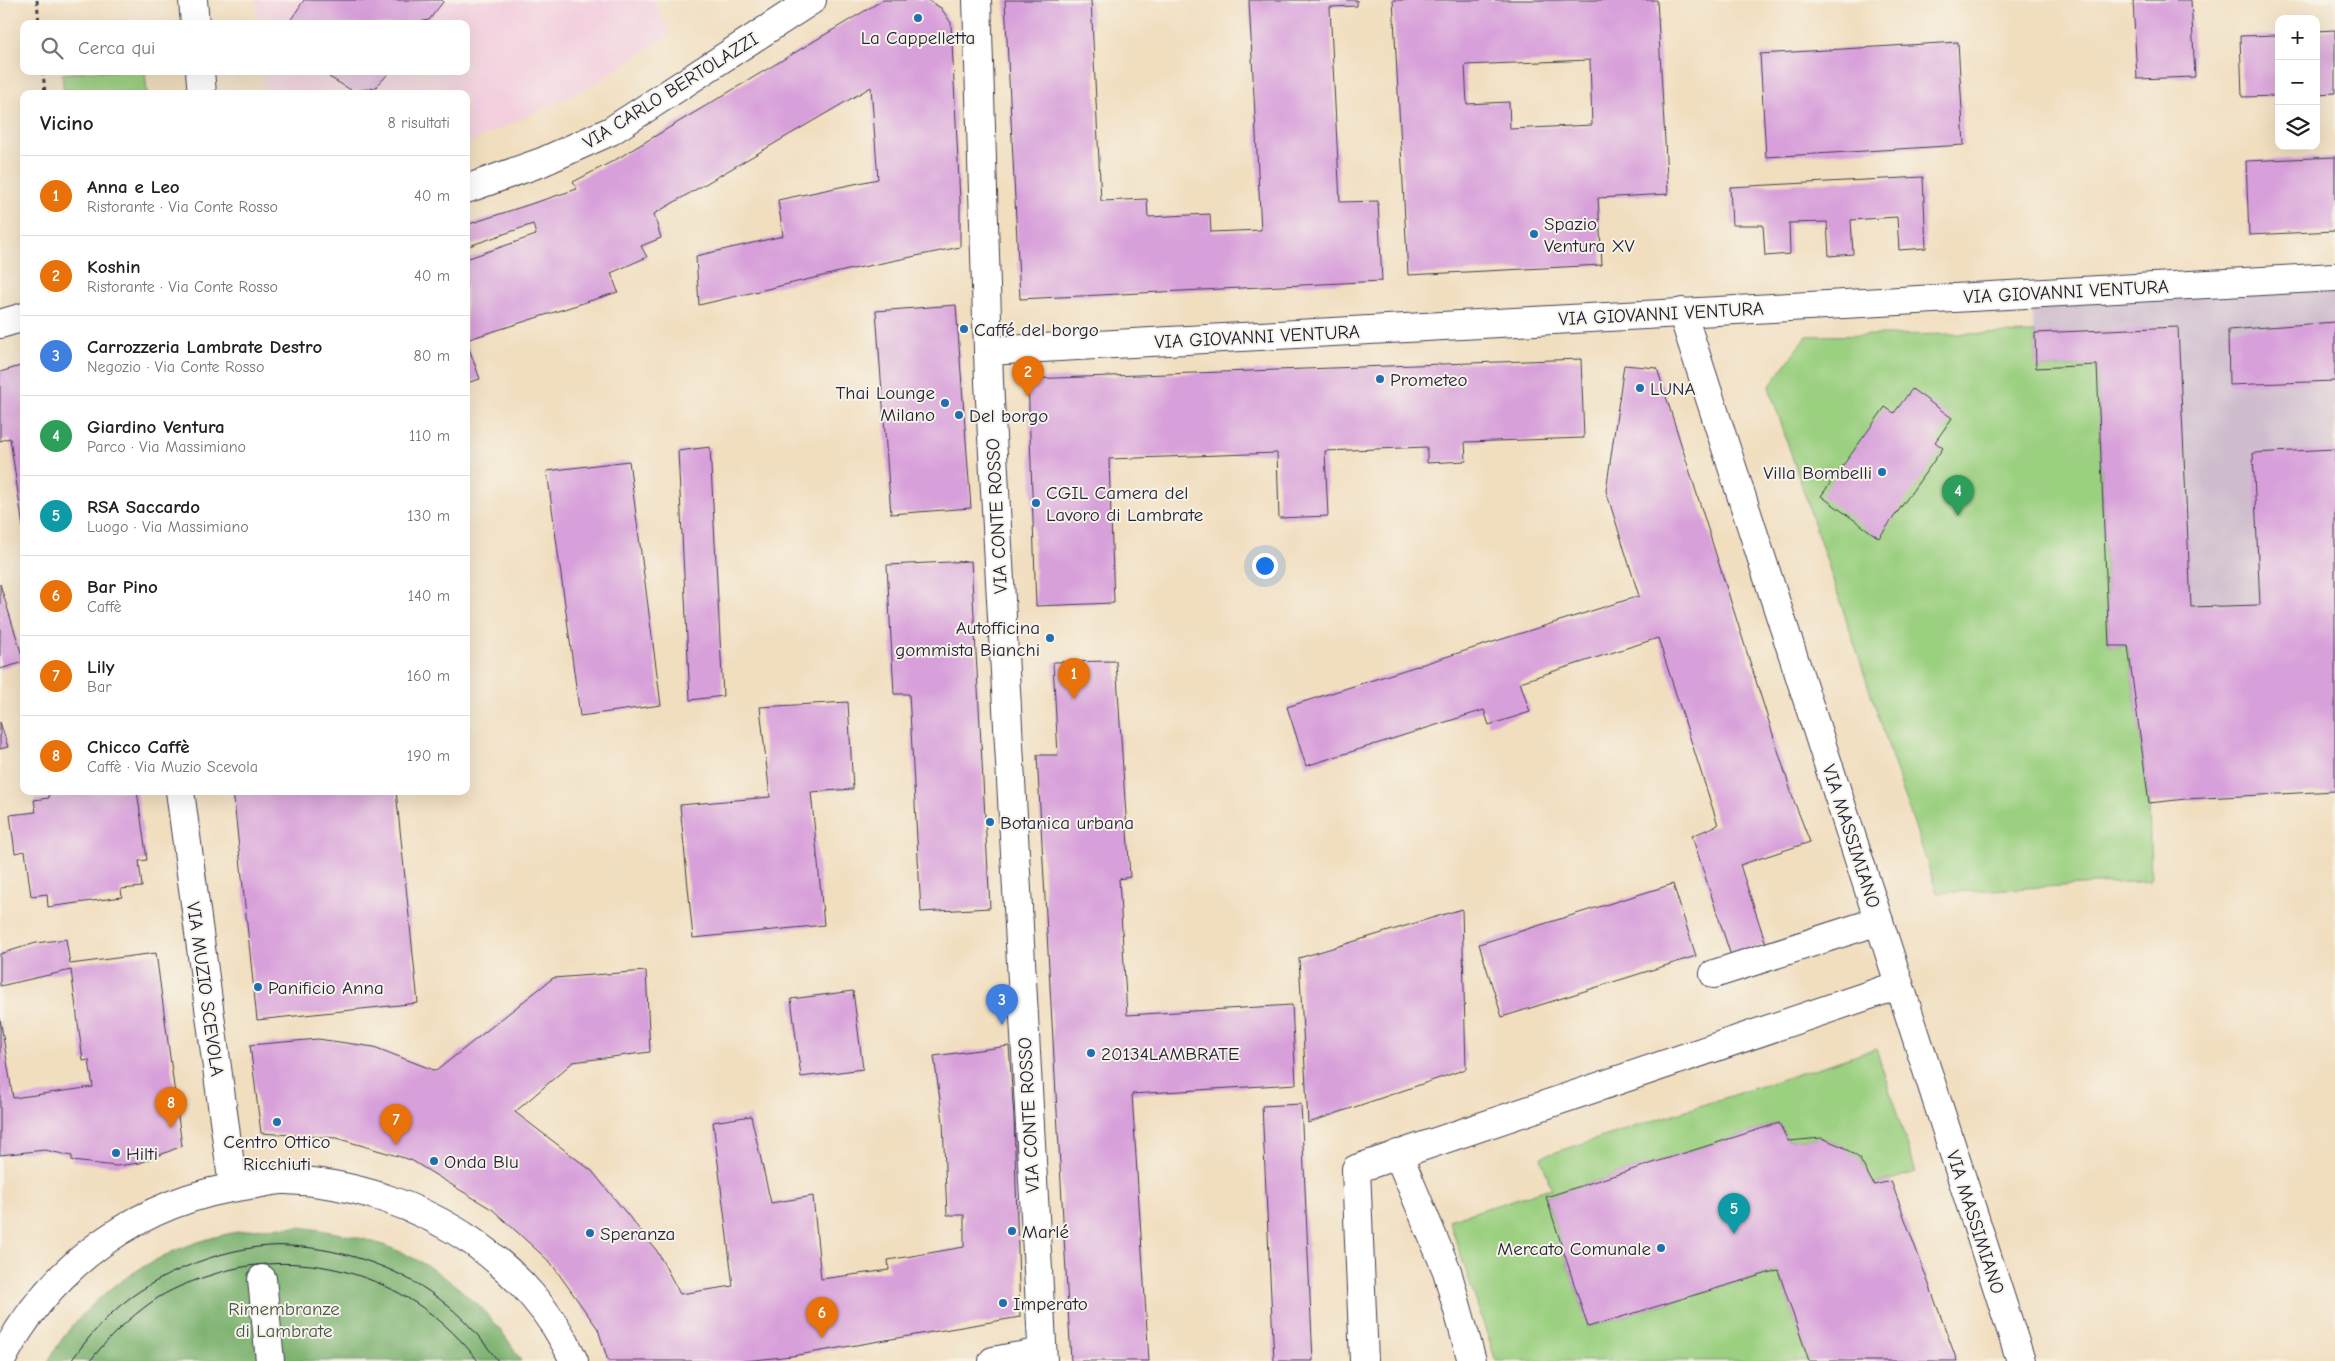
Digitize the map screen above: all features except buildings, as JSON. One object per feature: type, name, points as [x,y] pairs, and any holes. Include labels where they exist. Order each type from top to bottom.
[{"type":"street","points":[[193,0],[195,20]]},
{"type":"street","name":"VIA CARLO BERTOLAZZI","points":[[470,187],[542,162],[611,131],[812,0]]},
{"type":"street","name":"VIA CONTE ROSSO","points":[[977,0],[988,351],[1042,1356]]},
{"type":"street","points":[[200,75],[202,90]]},
{"type":"street","name":"VIA GIOVANNI VENTURA","points":[[988,351],[2335,277]]},
{"type":"street","name":"VIA MASSIMIANO","points":[[1682,312],[2020,1361]]},
{"type":"street","points":[[0,324],[20,318]]},
{"type":"street","name":"VIA MUZIO SCEVOLA","points":[[181,795],[233,1187]]},
{"type":"street","points":[[1714,974],[1879,921]]},
{"type":"street","points":[[1364,1361],[1356,1168],[1899,985]]},
{"type":"street","points":[[1398,1154],[1447,1271],[1472,1361]]},
{"type":"street","points":[[1,1361],[12,1338],[39,1301],[70,1267],[106,1238],[146,1215],[189,1198],[233,1187],[284,1179],[341,1187],[397,1202],[448,1225],[495,1258],[535,1299],[568,1346],[574,1361]]},
{"type":"street","points":[[262,1279],[270,1361]]},
{"type":"street","points":[[993,1361],[1042,1356]]},
{"type":"path","points":[[37,0],[39,20]]},
{"type":"path","points":[[43,75],[45,90]]},
{"type":"shaded area","points":[[256,0],[653,0],[671,34],[585,90],[470,142],[470,90],[264,90],[263,75],[470,75],[470,20],[258,20]]},
{"type":"shaded area","points":[[2335,277],[2335,792],[2149,803],[2128,646],[2109,646],[2097,365],[2036,368],[2031,293]]},
{"type":"green space","points":[[62,75],[145,75],[147,90],[64,90]]},
{"type":"green space","points":[[2035,333],[2036,368],[2097,365],[2109,646],[2128,646],[2149,803],[2151,881],[1937,893],[1769,387],[1807,336]]},
{"type":"green space","points":[[1876,1049],[1916,1172],[1874,1185],[1859,1158],[1843,1147],[1822,1138],[1788,1141],[1779,1123],[1546,1197],[1588,1327],[1778,1270],[1809,1361],[1496,1361],[1449,1220],[1551,1188],[1541,1157]]},
{"type":"green space","name":"Rimembranze di Lambrate","points":[[300,1227],[342,1234],[373,1242],[404,1253],[424,1264],[462,1291],[480,1307],[509,1342],[521,1361],[48,1361],[71,1327],[90,1307],[110,1289],[154,1261],[202,1241],[228,1234],[261,1228]]},
{"type":"tram line","points":[[71,1361],[91,1335],[113,1312],[150,1285],[172,1273],[220,1255],[268,1246],[290,1246],[332,1251],[353,1256],[393,1271],[430,1292],[454,1311],[474,1331],[498,1361]]},
{"type":"tram line","points":[[90,1361],[127,1321],[153,1301],[172,1290],[208,1276],[245,1267],[283,1263],[321,1266],[357,1275],[391,1289],[424,1308],[453,1332],[478,1361]]},
{"type":"place","name":"La Cappelletta","points":[[918,18]]},
{"type":"place","name":"Spazio Ventura XV","points":[[1534,234]]},
{"type":"place","name":"Caffé del borgo","points":[[964,329]]},
{"type":"place","name":"Prometeo","points":[[1380,379]]},
{"type":"place","name":"LUNA","points":[[1640,388]]},
{"type":"place","name":"Koshin","points":[[1028,397]]},
{"type":"place","name":"Thai Lounge Milano","points":[[945,403]]},
{"type":"place","name":"Del borgo","points":[[959,415]]},
{"type":"place","name":"Villa Bombelli","points":[[1882,472]]},
{"type":"place","name":"CGIL Camera del Lavoro di Lambrate","points":[[1036,503]]},
{"type":"place","name":"Giardino Ventura","points":[[1958,516]]},
{"type":"place","name":"Autofficina gommista Bianchi","points":[[1050,638]]},
{"type":"place","name":"Anna e Leo","points":[[1074,699]]},
{"type":"place","name":"Botanica urbana","points":[[990,822]]},
{"type":"place","name":"Panificio Anna","points":[[258,987]]},
{"type":"place","name":"Carrozzeria Lambrate Destro","points":[[1002,1025]]},
{"type":"place","name":"20134LAMBRATE","points":[[1091,1053]]},
{"type":"place","name":"Centro Ottico Ricchiuti","points":[[277,1122]]},
{"type":"place","name":"Chicco Caffè","points":[[171,1128]]},
{"type":"place","name":"Lily","points":[[396,1145]]},
{"type":"place","name":"Hilti","points":[[116,1153]]},
{"type":"place","name":"Onda Blu","points":[[434,1161]]},
{"type":"place","name":"Marlé","points":[[1012,1231]]},
{"type":"place","name":"Speranza","points":[[590,1233]]},
{"type":"place","name":"RSA Saccardo","points":[[1734,1234]]},
{"type":"place","name":"Mercato Comunale","points":[[1661,1248]]},
{"type":"place","name":"Imperato","points":[[1003,1303]]},
{"type":"place","name":"Bar Pino","points":[[822,1338]]}]
